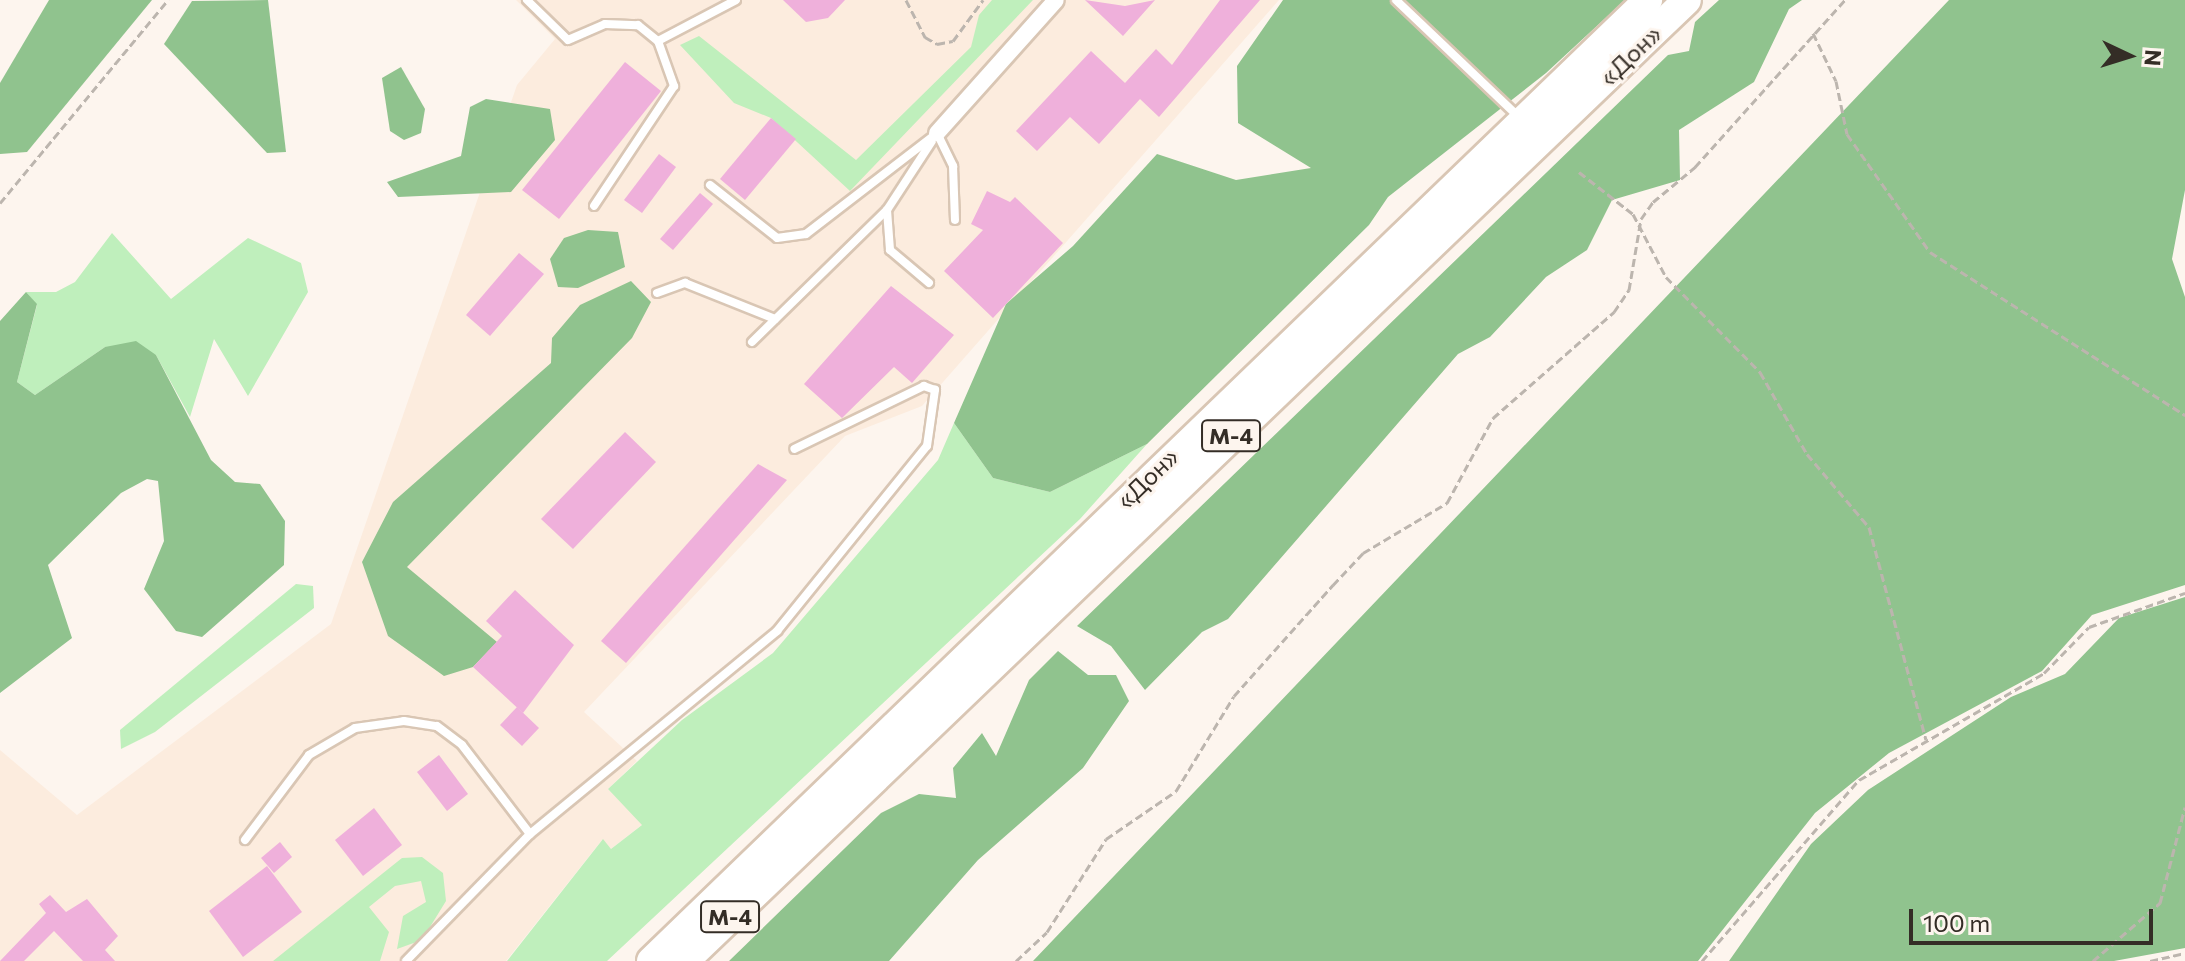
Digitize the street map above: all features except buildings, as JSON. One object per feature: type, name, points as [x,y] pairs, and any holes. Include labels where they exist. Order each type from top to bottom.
[{"type":"highway","name":"«Дон»","points":[[651,961],[1520,118],[1648,0]]},
{"type":"highway","name":"«Дон»","points":[[685,961],[1687,0]]},
{"type":"street","points":[[937,133],[1056,0]]},
{"type":"lane","points":[[527,0],[568,40],[605,24],[638,25],[658,41],[674,86],[594,206]]},
{"type":"lane","points":[[658,41],[736,0]]},
{"type":"lane","points":[[1396,0],[1520,118]]},
{"type":"lane","points":[[710,185],[777,238],[806,234],[937,133]]},
{"type":"lane","points":[[752,342],[887,210],[937,133]]},
{"type":"lane","points":[[937,133],[953,166],[955,220]]},
{"type":"lane","points":[[887,210],[890,250],[929,283]]},
{"type":"lane","points":[[657,293],[685,283],[775,319]]},
{"type":"lane","points":[[406,961],[530,834],[777,631],[927,446],[935,390],[924,386],[794,449]]},
{"type":"lane","points":[[245,840],[309,755],[355,728],[404,721],[437,726],[462,745],[530,834]]},
{"type":"path","points":[[0,203],[168,0]]},
{"type":"path","points":[[906,0],[925,37],[937,44],[953,41],[983,0]]},
{"type":"path","points":[[1016,961],[1047,932],[1106,839],[1176,791],[1234,696],[1333,585],[1363,553],[1447,503],[1493,418],[1614,312],[1629,290],[1639,229],[1653,202],[1695,167],[1845,0]]},
{"type":"path","points":[[1813,33],[1836,81],[1847,134],[1930,252],[2185,415]]},
{"type":"path","points":[[1579,172],[1621,201],[1666,277],[1760,372],[1807,454],[1869,527],[1926,739]]},
{"type":"path","points":[[1702,961],[1859,780],[2044,673],[2089,627],[2185,593]]},
{"type":"path","points":[[2093,961],[2160,903],[2185,807]]},
{"type":"path","points":[[2150,961],[2185,953]]},
{"type":"shaded area","points":[[516,0],[1279,0],[922,406],[845,436],[584,712],[637,761],[608,789],[643,824],[611,849],[602,840],[506,961],[0,961],[0,750],[77,815],[331,624],[517,85],[555,39]]},
{"type":"green space","points":[[49,0],[152,0],[27,152],[0,154],[0,83]]},
{"type":"green space","points":[[268,0],[286,152],[267,153],[164,44],[192,1]]},
{"type":"green space","points":[[992,0],[1033,0],[850,191],[771,118],[734,103],[680,45],[699,36],[856,160],[971,47],[979,15]]},
{"type":"green space","points":[[1283,0],[1625,0],[1546,73],[1388,197],[1369,225],[1147,444],[1050,492],[993,478],[954,423],[1006,304],[1073,246],[1157,154],[1236,180],[1311,168],[1238,123],[1237,66]]},
{"type":"green space","points":[[1719,0],[1802,0],[1789,9],[1754,82],[1679,130],[1680,180],[1612,200],[1587,250],[1546,277],[1490,337],[1458,354],[1228,619],[1202,632],[1145,690],[1111,646],[1077,626],[1668,55],[1689,51],[1695,22]]},
{"type":"green space","points":[[1949,0],[2185,0],[2185,190],[2172,259],[2185,297],[2185,585],[2092,615],[2042,671],[1889,753],[1815,813],[1698,961],[1033,961]]},
{"type":"green space","points":[[401,67],[425,109],[421,133],[404,140],[390,131],[382,78]]},
{"type":"green space","points":[[486,99],[550,109],[555,140],[511,192],[398,197],[387,182],[461,156],[470,107]]},
{"type":"green space","points":[[588,230],[618,232],[625,267],[578,288],[558,287],[550,259],[564,238]]},
{"type":"green space","points":[[112,233],[171,299],[248,238],[301,263],[308,292],[248,396],[214,339],[190,417],[156,355],[105,347],[35,395],[17,382],[37,305],[26,292],[56,292],[75,282]]},
{"type":"green space","points":[[631,281],[651,302],[632,338],[407,567],[497,642],[473,667],[444,676],[388,636],[362,562],[393,502],[551,363],[552,338],[580,305]]},
{"type":"green space","points":[[26,292],[37,304],[17,382],[35,395],[105,347],[136,341],[156,355],[211,460],[235,482],[260,484],[285,521],[284,565],[202,637],[176,631],[144,589],[164,541],[158,481],[147,479],[121,493],[48,565],[72,638],[0,693],[0,321]]},
{"type":"green space","points":[[954,423],[993,478],[1050,492],[1147,444],[1080,519],[607,961],[507,961],[603,839],[611,849],[642,825],[608,789],[682,720],[773,653],[938,460]]},
{"type":"green space","points":[[296,584],[313,586],[314,608],[155,732],[121,749],[120,730]]},
{"type":"green space","points":[[2185,597],[2185,948],[2114,961],[1729,961],[1811,844],[1868,790],[2011,697],[2065,674],[2119,618]]},
{"type":"green space","points":[[1058,651],[1088,675],[1116,675],[1129,701],[1083,768],[978,860],[889,961],[729,961],[881,813],[919,794],[956,798],[953,768],[982,733],[996,756],[1029,680]]},
{"type":"green space","points":[[422,857],[443,873],[446,901],[422,940],[397,949],[403,916],[426,902],[421,881],[395,886],[369,907],[389,932],[380,961],[273,961],[402,858]]}]
